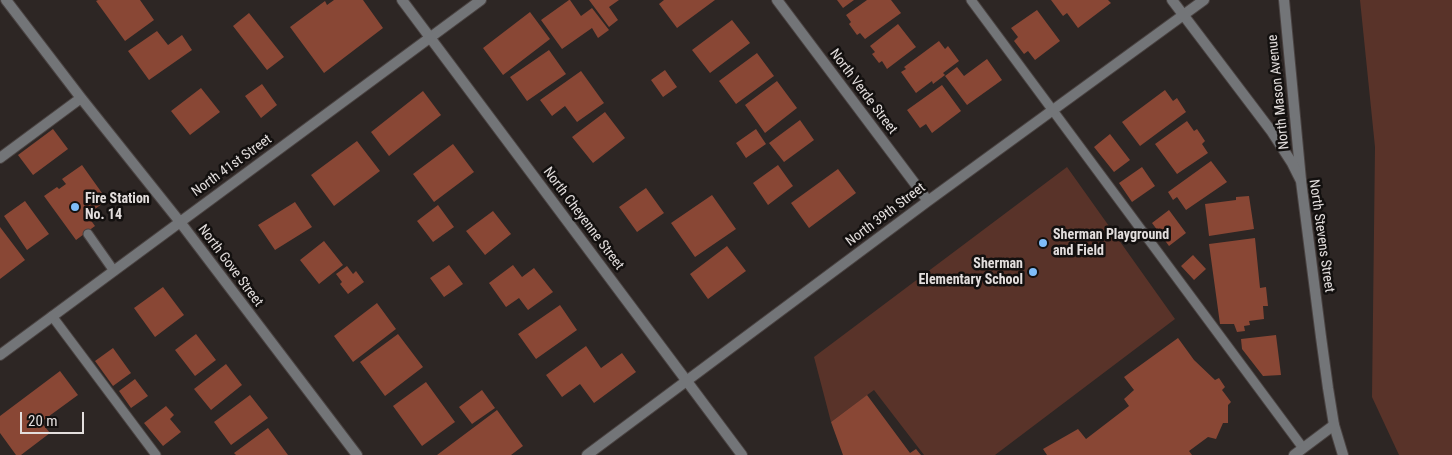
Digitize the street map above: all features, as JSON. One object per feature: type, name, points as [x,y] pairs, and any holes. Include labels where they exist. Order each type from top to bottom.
[{"type":"street","name":"North Gove Street","points":[[6,0],[180,222],[357,455]]},
{"type":"street","name":"North Cheyenne Street","points":[[402,0],[742,455]]},
{"type":"street","name":"North 41st Street","points":[[0,355],[481,0]]},
{"type":"street","name":"North Verde Street","points":[[777,0],[928,202]]},
{"type":"street","name":"North Stevens Street","points":[[1172,0],[1272,132],[1301,181],[1334,425],[1343,455]]},
{"type":"street","name":"North 39th Street","points":[[587,455],[1204,0]]},
{"type":"street","name":"North Mason Avenue","points":[[1284,0],[1301,181]]},
{"type":"street","points":[[0,158],[81,98]]},
{"type":"street","points":[[1294,455],[1334,425]]},
{"type":"lane","points":[[971,0],[1303,448]]},
{"type":"lane","points":[[88,234],[114,270]]},
{"type":"lane","points":[[52,316],[156,455]]},
{"type":"shaded area","points":[[1360,0],[1452,0],[1452,455],[1399,455],[1372,397],[1375,147]]},
{"type":"shaded area","name":"Sherman Playground and Field","points":[[1067,167],[1175,319],[995,455],[924,455],[874,390],[831,422],[814,357]]},
{"type":"building","points":[[140,0],[154,20],[125,41],[96,1]]},
{"type":"building","points":[[334,0],[363,0],[383,28],[324,73],[290,27],[325,1],[327,5]]},
{"type":"building","points":[[569,0],[581,16],[592,8],[609,30],[598,38],[592,28],[562,49],[541,20]]},
{"type":"building","points":[[589,0],[619,0],[609,7],[618,20],[609,27]]},
{"type":"building","points":[[664,0],[715,0],[677,28],[659,4]]},
{"type":"building","points":[[837,0],[854,0],[843,8]]},
{"type":"building","points":[[867,0],[891,0],[901,13],[865,39],[860,33],[857,35],[849,24],[851,22],[846,15]]},
{"type":"building","points":[[1051,0],[1108,0],[1111,3],[1078,28],[1067,13],[1063,16]]},
{"type":"building","points":[[1037,10],[1060,41],[1035,60],[1028,51],[1024,54],[1014,41],[1018,37],[1011,28]]},
{"type":"building","points":[[530,12],[550,39],[503,75],[483,48]]},
{"type":"building","points":[[249,13],[284,57],[267,70],[233,26]]},
{"type":"building","points":[[732,20],[750,43],[710,73],[692,50]]},
{"type":"building","points":[[898,24],[916,47],[887,69],[882,61],[879,63],[872,54],[875,52],[870,46]]},
{"type":"building","points":[[157,31],[168,45],[182,35],[192,50],[149,80],[128,51]]},
{"type":"building","points":[[939,41],[945,49],[948,46],[959,61],[943,73],[945,75],[933,84],[932,81],[916,93],[901,72],[906,69],[904,67]]},
{"type":"building","points":[[549,50],[566,74],[527,101],[510,77]]},
{"type":"building","points":[[757,53],[774,76],[736,104],[719,81]]},
{"type":"building","points":[[987,59],[1002,80],[967,105],[945,76],[957,67],[964,76]]},
{"type":"building","points":[[665,70],[677,87],[663,97],[651,80]]},
{"type":"building","points":[[581,71],[604,103],[577,122],[565,106],[552,116],[540,100]]},
{"type":"building","points":[[777,81],[797,108],[765,133],[745,105]]},
{"type":"building","points":[[262,84],[277,105],[261,118],[245,96]]},
{"type":"building","points":[[942,85],[961,111],[932,133],[926,124],[920,128],[907,110]]},
{"type":"building","points":[[201,88],[220,112],[190,135],[171,111]]},
{"type":"building","points":[[1165,90],[1173,101],[1177,98],[1186,112],[1140,146],[1122,122]]},
{"type":"building","points":[[423,91],[441,115],[389,156],[371,132]]},
{"type":"building","points":[[605,112],[625,138],[593,163],[572,137]]},
{"type":"building","points":[[800,120],[814,140],[784,162],[769,143]]},
{"type":"building","points":[[1187,121],[1194,131],[1197,129],[1205,141],[1202,144],[1208,153],[1177,174],[1155,144]]},
{"type":"building","points":[[53,129],[68,149],[33,175],[18,155]]},
{"type":"building","points":[[756,129],[766,144],[746,158],[736,143]]},
{"type":"building","points":[[1110,134],[1130,160],[1114,172],[1094,147]]},
{"type":"building","points":[[357,141],[380,171],[334,206],[311,175]]},
{"type":"building","points":[[453,144],[474,172],[434,202],[413,174]]},
{"type":"building","points":[[1211,161],[1227,182],[1186,210],[1177,197],[1173,200],[1168,192]]},
{"type":"building","name":"Fire Station No. 14","points":[[82,165],[107,200],[87,215],[95,226],[76,240],[44,196],[57,187],[59,189],[66,184],[62,179]]},
{"type":"building","points":[[778,165],[793,186],[768,205],[753,183]]},
{"type":"building","points":[[1142,167],[1155,186],[1132,202],[1119,183]]},
{"type":"building","points":[[838,169],[856,193],[809,228],[791,203]]},
{"type":"building","points":[[646,188],[664,213],[637,232],[619,207]]},
{"type":"building","points":[[712,195],[736,229],[695,257],[671,223]]},
{"type":"building","points":[[1249,196],[1254,229],[1209,236],[1205,204],[1236,200],[1236,197]]},
{"type":"building","points":[[25,201],[49,234],[27,250],[4,216]]},
{"type":"building","points":[[295,202],[312,227],[275,250],[258,225]]},
{"type":"building","points":[[438,205],[454,227],[433,242],[417,221]]},
{"type":"building","points":[[1169,210],[1186,233],[1169,246],[1152,223]]},
{"type":"building","points":[[493,211],[511,234],[485,255],[466,231]]},
{"type":"building","points":[[0,227],[25,260],[0,279]]},
{"type":"building","points":[[1255,238],[1260,288],[1266,287],[1268,306],[1263,306],[1264,319],[1249,321],[1250,325],[1244,326],[1245,331],[1237,332],[1234,324],[1220,324],[1209,244]]},
{"type":"building","points":[[324,241],[343,265],[319,284],[300,260]]},
{"type":"building","points":[[727,246],[746,271],[708,299],[690,274]]},
{"type":"building","points":[[1193,255],[1206,269],[1194,280],[1181,266]]},
{"type":"building","points":[[449,265],[463,284],[444,297],[430,278]]},
{"type":"building","points":[[513,265],[522,277],[534,268],[553,292],[528,310],[519,298],[506,307],[489,283]]},
{"type":"building","points":[[347,266],[353,274],[356,271],[364,282],[348,294],[340,284],[342,282],[336,274]]},
{"type":"building","points":[[163,287],[184,315],[155,337],[134,308]]},
{"type":"building","points":[[377,303],[396,329],[353,362],[334,336]]},
{"type":"building","points":[[560,305],[577,330],[536,359],[518,334]]},
{"type":"building","points":[[196,334],[216,360],[195,376],[175,350]]},
{"type":"building","points":[[398,334],[423,367],[385,396],[360,362]]},
{"type":"building","points":[[1276,335],[1281,375],[1263,376],[1242,349],[1241,339]]},
{"type":"building","points":[[1178,338],[1194,360],[1215,380],[1219,378],[1225,387],[1222,390],[1231,402],[1228,405],[1228,423],[1223,423],[1216,439],[1208,437],[1189,451],[1192,455],[1047,455],[1043,449],[1078,429],[1086,439],[1129,406],[1124,399],[1134,390],[1124,377]]},
{"type":"building","points":[[586,346],[601,368],[622,353],[636,372],[594,403],[580,384],[562,397],[546,375]]},
{"type":"building","points":[[113,348],[131,373],[113,386],[95,361]]},
{"type":"building","points":[[226,364],[242,385],[211,410],[194,389]]},
{"type":"building","points":[[60,371],[78,395],[41,422],[50,433],[21,455],[16,455],[0,433],[0,416]]},
{"type":"building","points":[[135,379],[148,396],[131,408],[119,391]]},
{"type":"building","points":[[426,382],[455,422],[422,446],[393,406]]},
{"type":"building","points":[[482,390],[495,408],[472,424],[459,407]]},
{"type":"building","points":[[250,395],[268,418],[231,445],[214,422]]},
{"type":"building","points":[[867,395],[910,453],[916,449],[921,455],[843,455],[831,422]]},
{"type":"building","points":[[166,406],[174,415],[170,419],[181,432],[163,446],[144,423]]},
{"type":"building","points":[[497,410],[523,446],[511,455],[437,455]]},
{"type":"building","points":[[268,428],[288,455],[236,455],[234,453]]},
{"type":"place","name":"Fire Station No. 14","points":[[75,207]]},
{"type":"place","name":"Sherman Playground and Field","points":[[1043,243]]},
{"type":"place","name":"Sherman Elementary School","points":[[1033,272]]}]
